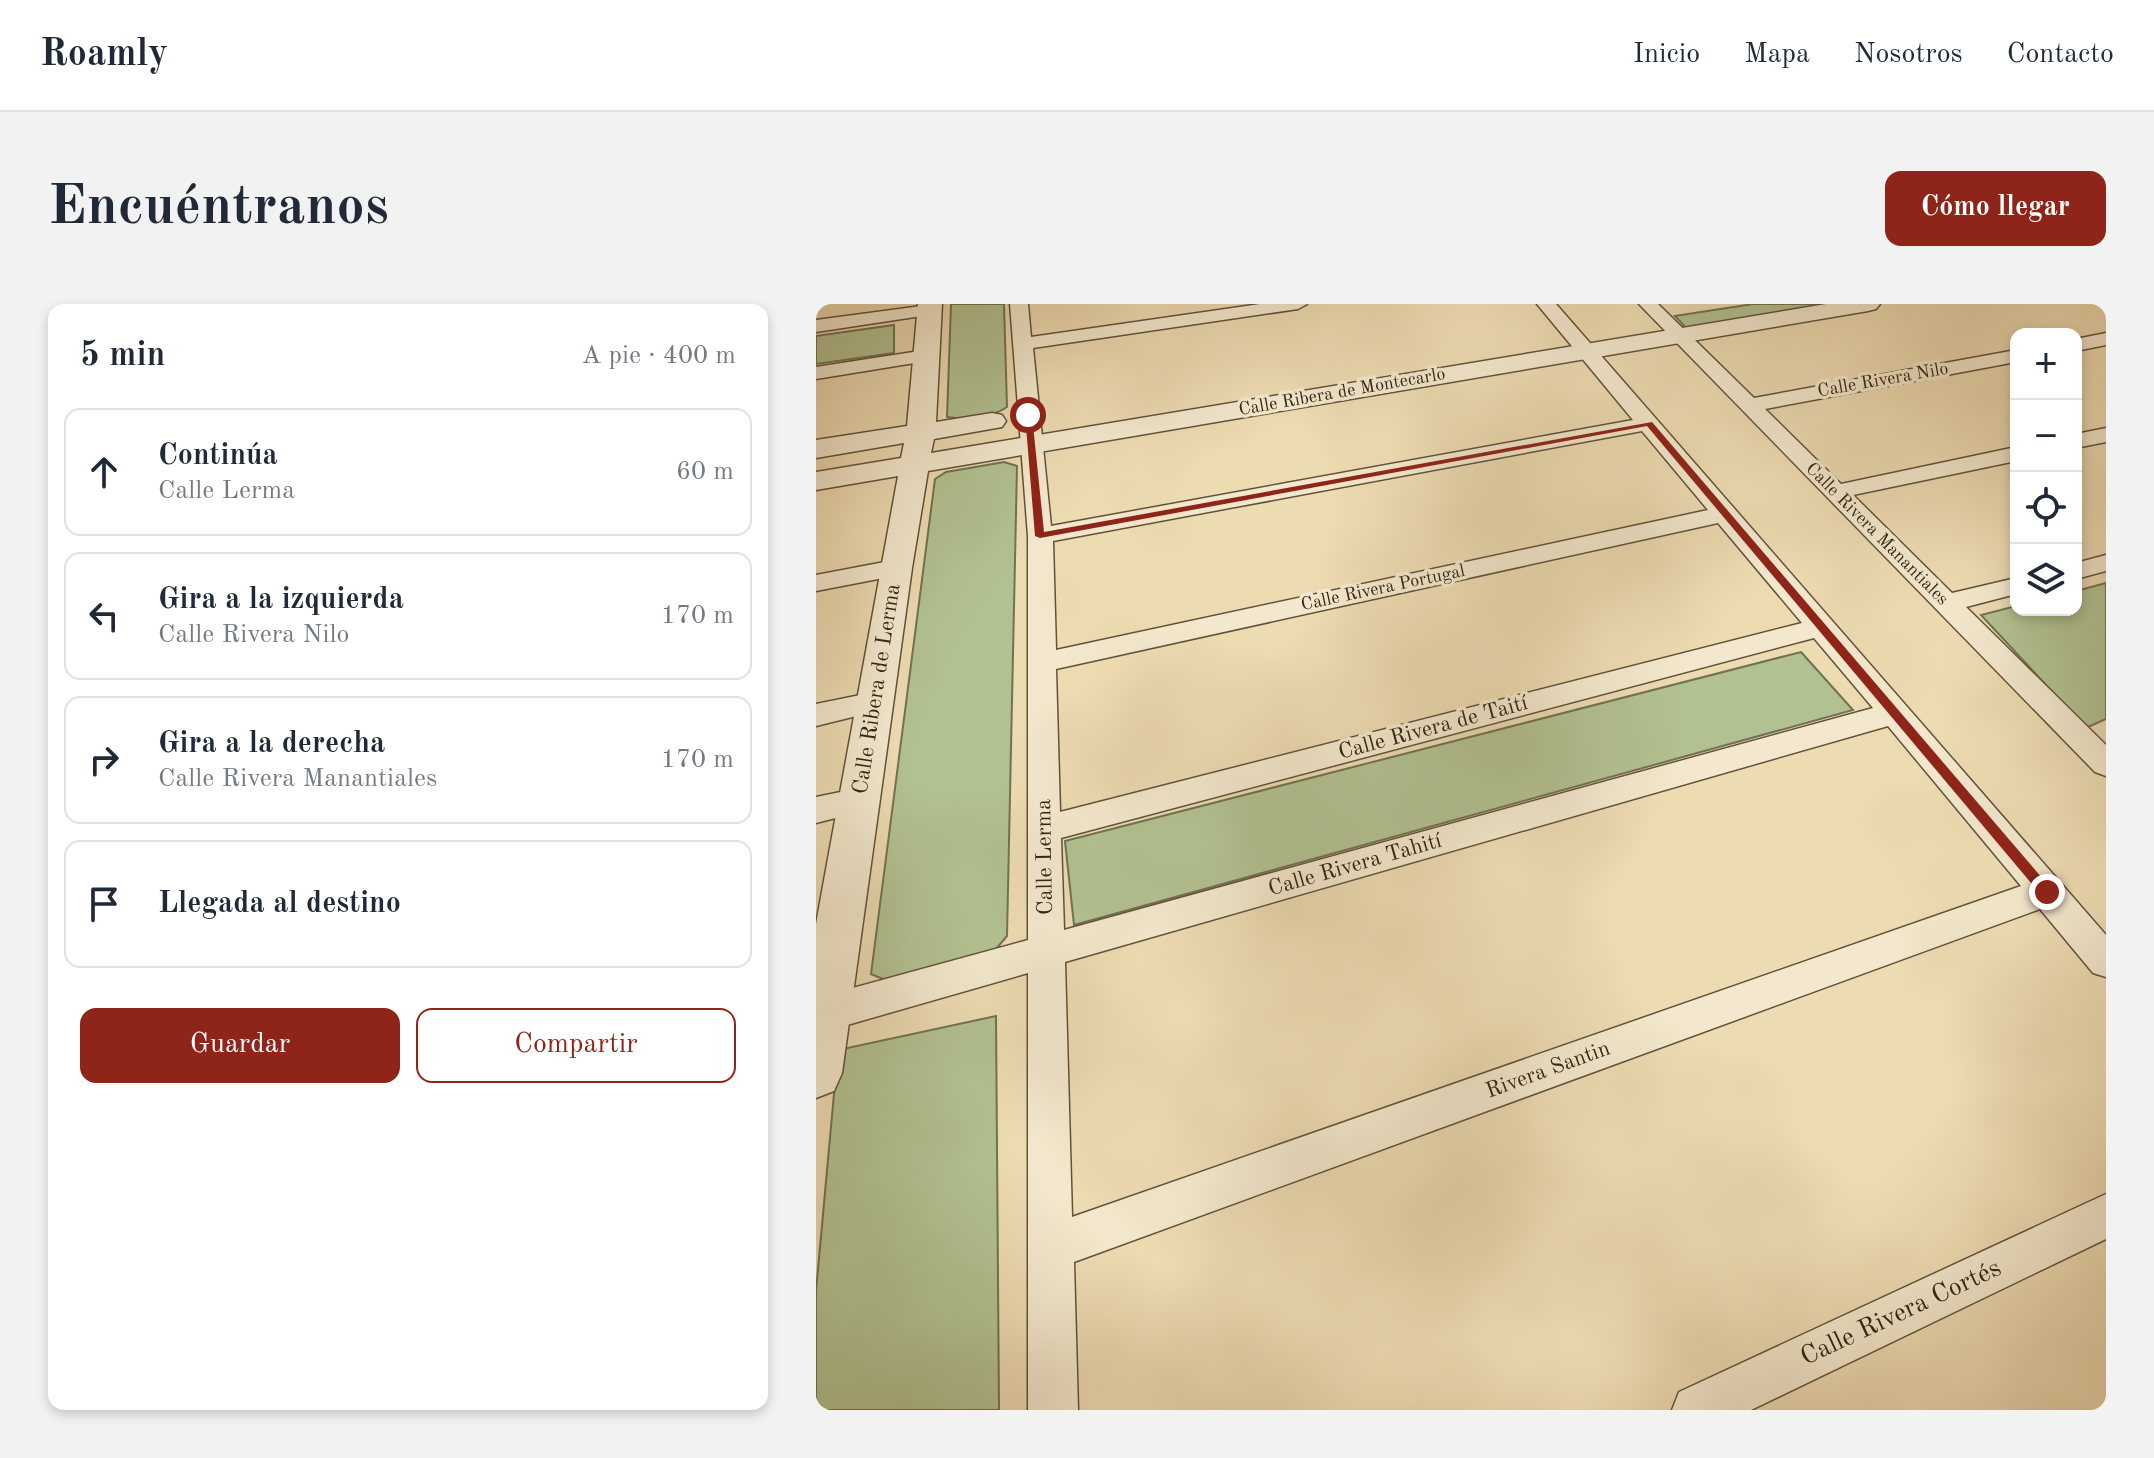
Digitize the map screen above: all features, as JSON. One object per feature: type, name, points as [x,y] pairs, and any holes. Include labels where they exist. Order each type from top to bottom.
[{"type":"street","name":"Calle Lerma","points":[[1019,304],[1021,344],[1039,424],[1053,1410]]},
{"type":"street","points":[[1021,344],[1298,304]]},
{"type":"street","points":[[1546,304],[2106,961]]},
{"type":"street","points":[[1536,334],[1653,309],[1721,304]]},
{"type":"street","name":"Calle Ribera de Montecarlo","points":[[816,481],[917,448],[1039,424],[1588,351],[1868,304]]},
{"type":"street","points":[[816,326],[929,307]]},
{"type":"street","name":"Calle Ribera de Lerma","points":[[816,1073],[820,1015],[860,800],[895,568],[917,448],[929,307]]},
{"type":"street","name":"Calle Rivera Manantiales","points":[[1653,309],[1946,603],[2100,750]]},
{"type":"street","points":[[2082,344],[2106,339]]},
{"type":"street","points":[[816,373],[926,356]]},
{"type":"street","name":"Calle Rivera Nilo","points":[[1751,405],[2010,357]]},
{"type":"street","points":[[1040,536],[1649,423]]},
{"type":"street","points":[[2082,440],[2106,435]]},
{"type":"street","name":"Calle Ribera de Montecarlo","points":[[816,449],[917,448]]},
{"type":"street","points":[[1836,492],[2010,455]]},
{"type":"street","name":"Calle Rivera Portugal","points":[[1042,663],[1724,514]]},
{"type":"street","points":[[2082,569],[2106,563]]},
{"type":"street","points":[[816,583],[895,568]]},
{"type":"street","points":[[1946,603],[2010,587]]},
{"type":"street","name":"Calle Rivera de Taití","points":[[1045,829],[1821,627]]},
{"type":"street","points":[[816,715],[875,702]]},
{"type":"street","name":"Calle Rivera Tahití","points":[[820,1015],[1895,713]]},
{"type":"street","points":[[816,810],[860,800]]},
{"type":"street","name":"Rivera Santin","points":[[1049,1248],[2047,892]]},
{"type":"street","name":"Calle Rivera Cortés","points":[[1697,1410],[2106,1216]]},
{"type":"green space","points":[[951,304],[1004,304],[1007,407],[994,414],[947,417]]},
{"type":"green space","points":[[1753,304],[1839,304],[1687,329],[1675,316]]},
{"type":"green space","points":[[894,325],[894,353],[816,364],[816,336]]},
{"type":"green space","points":[[1004,462],[1017,466],[1007,936],[990,956],[890,982],[871,974],[935,479],[946,472]]},
{"type":"green space","points":[[2106,583],[2106,719],[2086,728],[1981,615],[2010,608],[2010,616],[2082,616],[2082,589]]},
{"type":"green space","points":[[1801,652],[1853,710],[1074,925],[1065,841]]},
{"type":"green space","points":[[996,1016],[999,1410],[816,1410],[816,1291],[838,1050]]},
{"type":"route","points":[[1028,415],[1040,536],[1649,423],[2047,892]]}]
